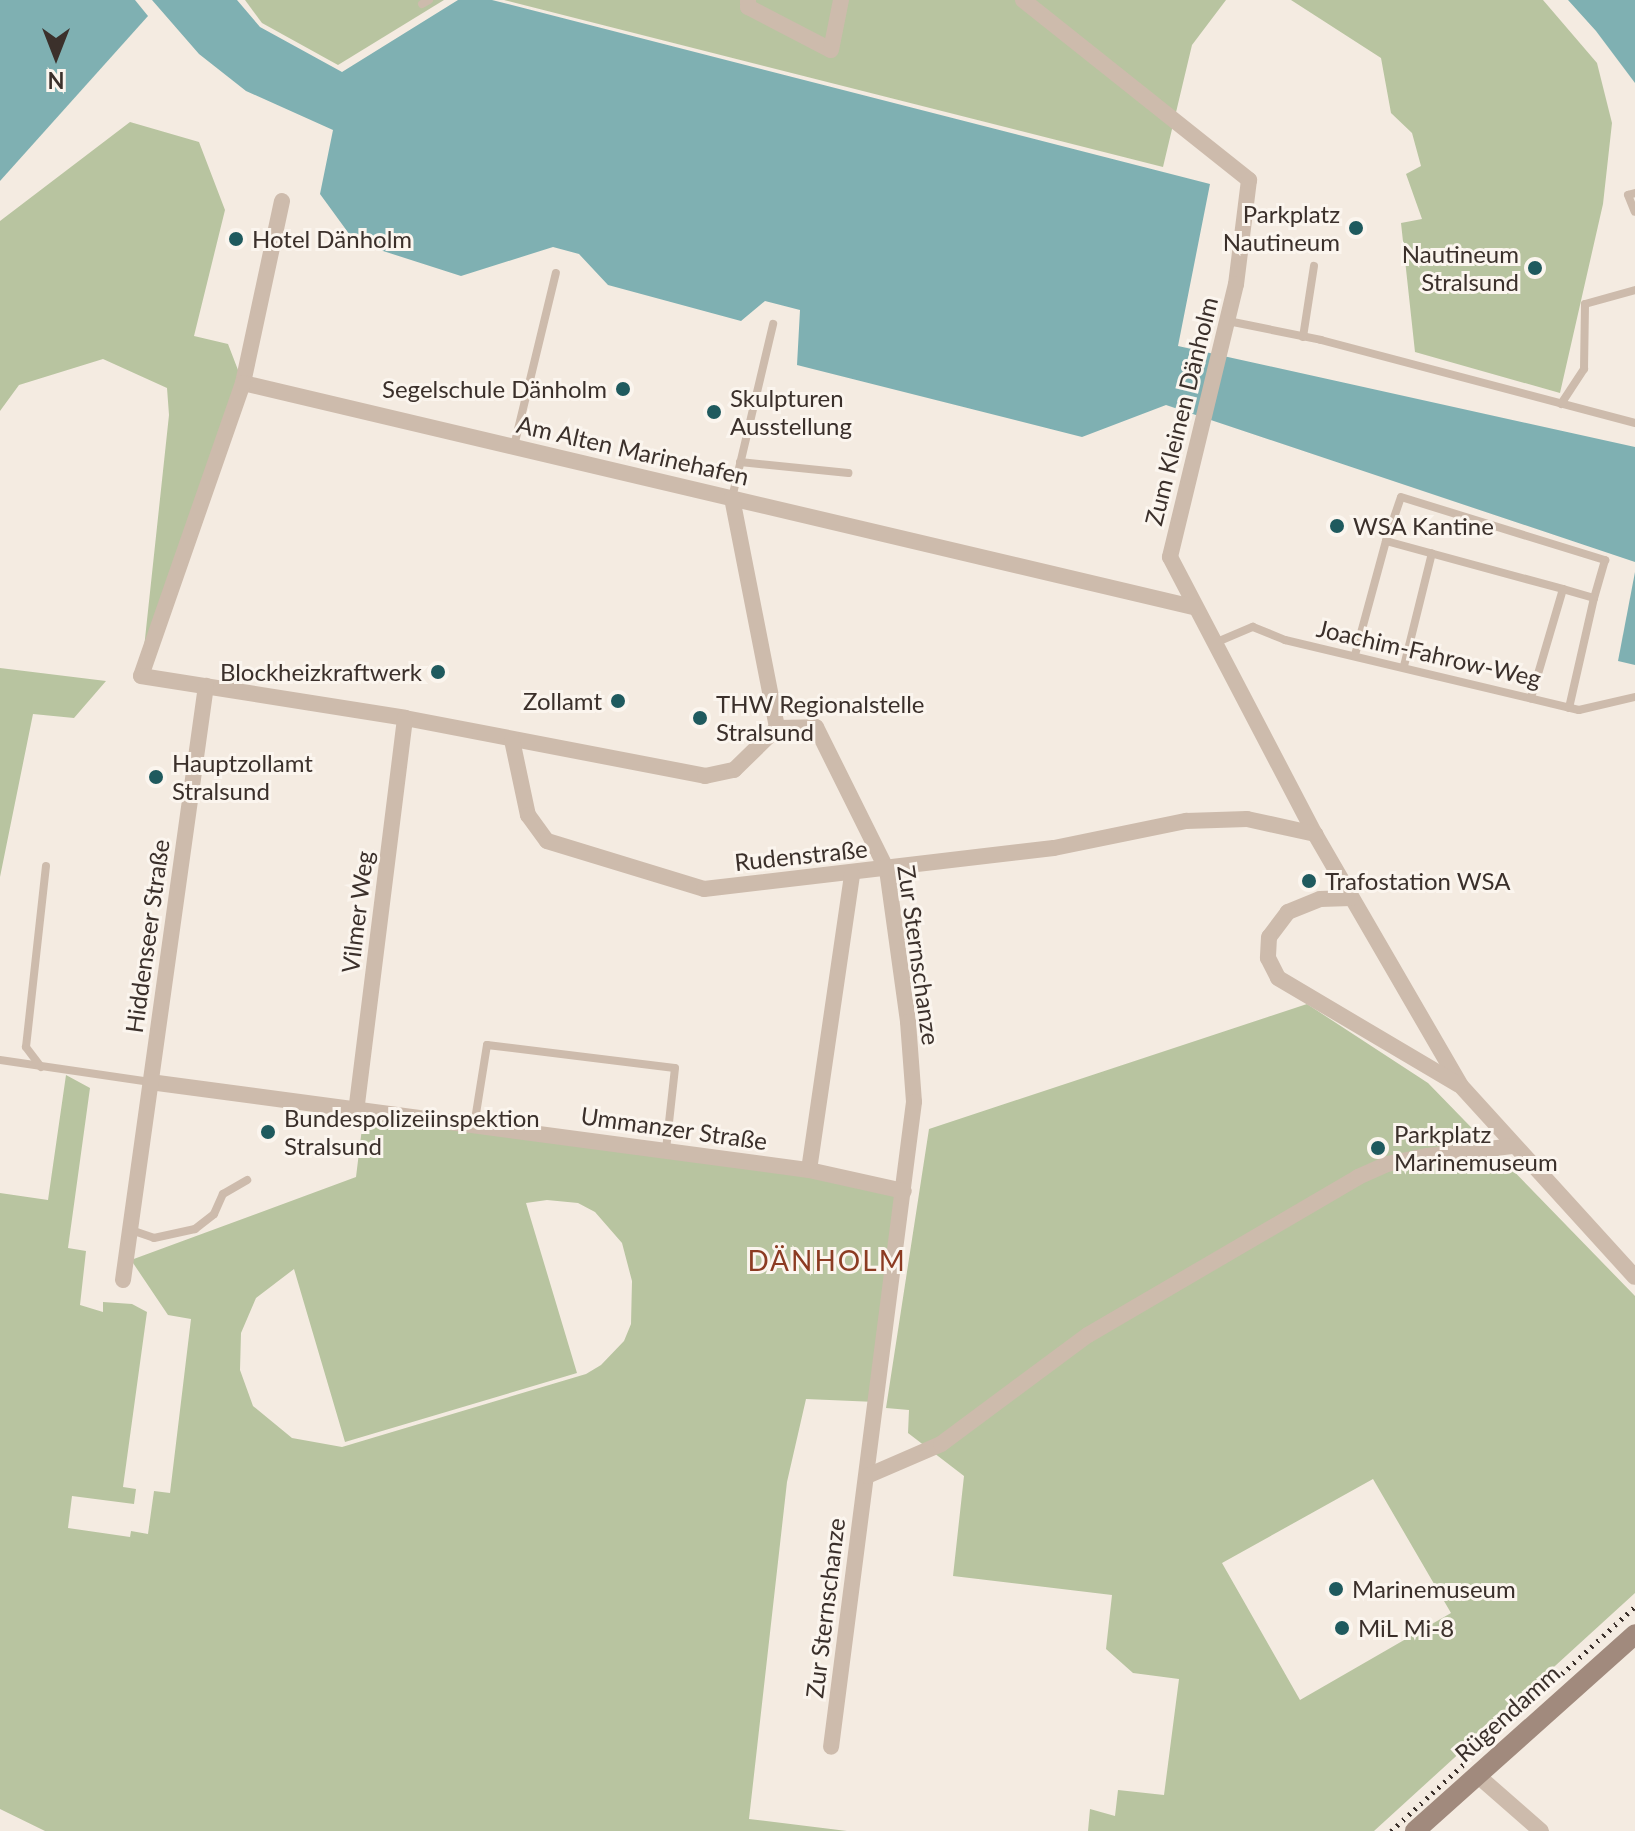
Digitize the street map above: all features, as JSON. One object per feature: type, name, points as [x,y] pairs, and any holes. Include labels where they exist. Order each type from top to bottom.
[{"type":"main road","name":"Rügendamm","points":[[1415,1831],[1635,1634]]},
{"type":"street","points":[[748,0],[748,7],[831,50],[841,0]]},
{"type":"street","name":"Zum Kleinen Dänholm","points":[[1023,0],[1249,180],[1223,345],[1170,557],[1193,607],[1217,642],[1315,834],[1461,1086],[1635,1277]]},
{"type":"street","points":[[282,201],[243,383],[141,676],[405,718],[705,776],[734,770],[777,728],[732,498]]},
{"type":"street","name":"Am Alten Marinehafen","points":[[243,383],[1193,607]]},
{"type":"street","name":"Hiddenseer Straße","points":[[123,1280],[206,686]]},
{"type":"street","name":"Vilmer Weg","points":[[356,1112],[405,718]]},
{"type":"street","name":"Zur Sternschanze","points":[[777,728],[816,727],[887,870],[914,1102],[831,1747]]},
{"type":"street","name":"Rudenstraße","points":[[512,740],[528,815],[547,841],[704,889],[852,875],[1054,848],[1186,821],[1247,819],[1315,834]]},
{"type":"street","points":[[809,1170],[852,875]]},
{"type":"street","name":"Zum Kleinen Dänholm","points":[[1351,898],[1320,899],[1288,912],[1269,937],[1268,958],[1278,978],[1461,1086]]},
{"type":"street","name":"Ummanzer Straße","points":[[150,1082],[356,1112],[809,1170],[904,1191]]},
{"type":"street","points":[[867,1476],[941,1444],[1088,1335],[1358,1177],[1387,1164],[1427,1156],[1514,1146]]},
{"type":"street","points":[[1477,1775],[1541,1831]]},
{"type":"lane","points":[[1635,193],[1628,195],[1635,212]]},
{"type":"lane","points":[[1303,337],[1314,266]]},
{"type":"lane","points":[[514,446],[556,273]]},
{"type":"lane","points":[[1561,404],[1584,369],[1585,304],[1635,290]]},
{"type":"lane","points":[[1228,321],[1303,337],[1635,423]]},
{"type":"lane","points":[[732,498],[773,324]]},
{"type":"lane","points":[[740,462],[848,473]]},
{"type":"lane","points":[[1355,655],[1401,497],[1605,560],[1569,708]]},
{"type":"lane","points":[[1386,541],[1594,598]]},
{"type":"lane","points":[[1404,666],[1432,553]]},
{"type":"lane","points":[[1531,698],[1563,589]]},
{"type":"lane","name":"Joachim-Fahrow-Weg","points":[[1217,642],[1253,627],[1569,708],[1635,697]]},
{"type":"lane","points":[[41,1067],[26,1047],[46,866]]},
{"type":"lane","points":[[474,1126],[487,1045],[675,1068],[666,1151]]},
{"type":"lane","points":[[0,1060],[150,1082]]},
{"type":"lane","points":[[130,1230],[154,1238],[195,1229],[214,1214],[223,1194],[247,1180]]},
{"type":"green space","points":[[245,0],[444,0],[338,65],[262,23]]},
{"type":"green space","points":[[504,0],[1226,0],[1192,45],[1163,167]]},
{"type":"green space","points":[[1291,0],[1543,0],[1597,63],[1612,123],[1603,204],[1560,393],[1415,352],[1401,223],[1422,219],[1406,174],[1421,166],[1412,133],[1391,113],[1381,58]]},
{"type":"green space","points":[[130,122],[199,142],[225,210],[194,336],[228,344],[243,383],[141,676],[169,415],[167,388],[103,359],[19,385],[0,411],[0,221]]},
{"type":"green space","points":[[0,668],[106,681],[74,718],[33,714],[0,877]]},
{"type":"green space","points":[[1307,1004],[1428,1083],[1635,1296],[1635,1593],[1374,1831],[1088,1831],[1090,1809],[1115,1816],[1118,1790],[1164,1795],[1179,1679],[1133,1673],[1106,1649],[1112,1595],[953,1576],[964,1476],[908,1433],[909,1410],[886,1408],[929,1129]],"holes":[[[1373,1479],[1451,1613],[1300,1700],[1222,1563]]]},
{"type":"green space","points":[[66,1075],[90,1088],[68,1248],[86,1251],[80,1305],[103,1312],[103,1302],[132,1304],[147,1312],[123,1487],[136,1489],[134,1504],[72,1496],[68,1528],[130,1537],[131,1531],[148,1534],[154,1491],[170,1493],[191,1319],[168,1315],[131,1260],[356,1177],[362,1128],[356,1112],[904,1191],[876,1402],[806,1399],[787,1482],[749,1819],[847,1831],[45,1831],[0,1809],[0,1193],[48,1200]],"holes":[[[547,1200],[578,1203],[595,1212],[622,1243],[632,1281],[631,1324],[624,1341],[601,1365],[586,1374],[342,1447],[292,1438],[253,1406],[240,1370],[241,1333],[256,1298],[294,1269],[345,1442],[577,1373],[526,1203]]]},
{"type":"water","points":[[0,0],[135,0],[148,16],[0,181]]},
{"type":"water","points":[[152,0],[237,0],[260,27],[342,72],[458,0],[492,0],[1210,184],[1178,346],[1635,447],[1635,562],[1166,405],[1082,437],[797,365],[800,310],[765,301],[741,321],[608,285],[579,254],[553,247],[461,276],[355,242],[320,194],[333,130],[246,91],[199,54]]},
{"type":"water","points":[[1568,0],[1635,0],[1635,83],[1596,31]]},
{"type":"water","points":[[1635,572],[1635,665],[1618,661]]},
{"type":"railway","points":[[1391,1831],[1635,1607]]},
{"type":"place","name":"Parkplatz Nautineum","points":[[1356,228]]},
{"type":"place","name":"Hotel Dänholm","points":[[236,239]]},
{"type":"place","name":"Nautineum Stralsund","points":[[1535,268]]},
{"type":"place","name":"Segelschule Dänholm","points":[[623,389]]},
{"type":"place","name":"Skulpturen Ausstellung","points":[[714,412]]},
{"type":"place","name":"WSA Kantine","points":[[1337,526]]},
{"type":"place","name":"Blockheizkraftwerk","points":[[438,672]]},
{"type":"place","name":"Zollamt","points":[[618,701]]},
{"type":"place","name":"THW Regionalstelle Stralsund","points":[[700,718]]},
{"type":"place","name":"Hauptzollamt Stralsund","points":[[156,777]]},
{"type":"place","name":"Trafostation WSA","points":[[1309,881]]},
{"type":"place","name":"Bundespolizeiinspektion Stralsund","points":[[268,1132]]},
{"type":"place","name":"Parkplatz Marinemuseum","points":[[1378,1148]]},
{"type":"place","name":"Marinemuseum","points":[[1336,1589]]},
{"type":"place","name":"MiL Mi-8","points":[[1342,1628]]},
{"type":"district","name":"DÄNHOLM","points":[[827,1260]]}]
